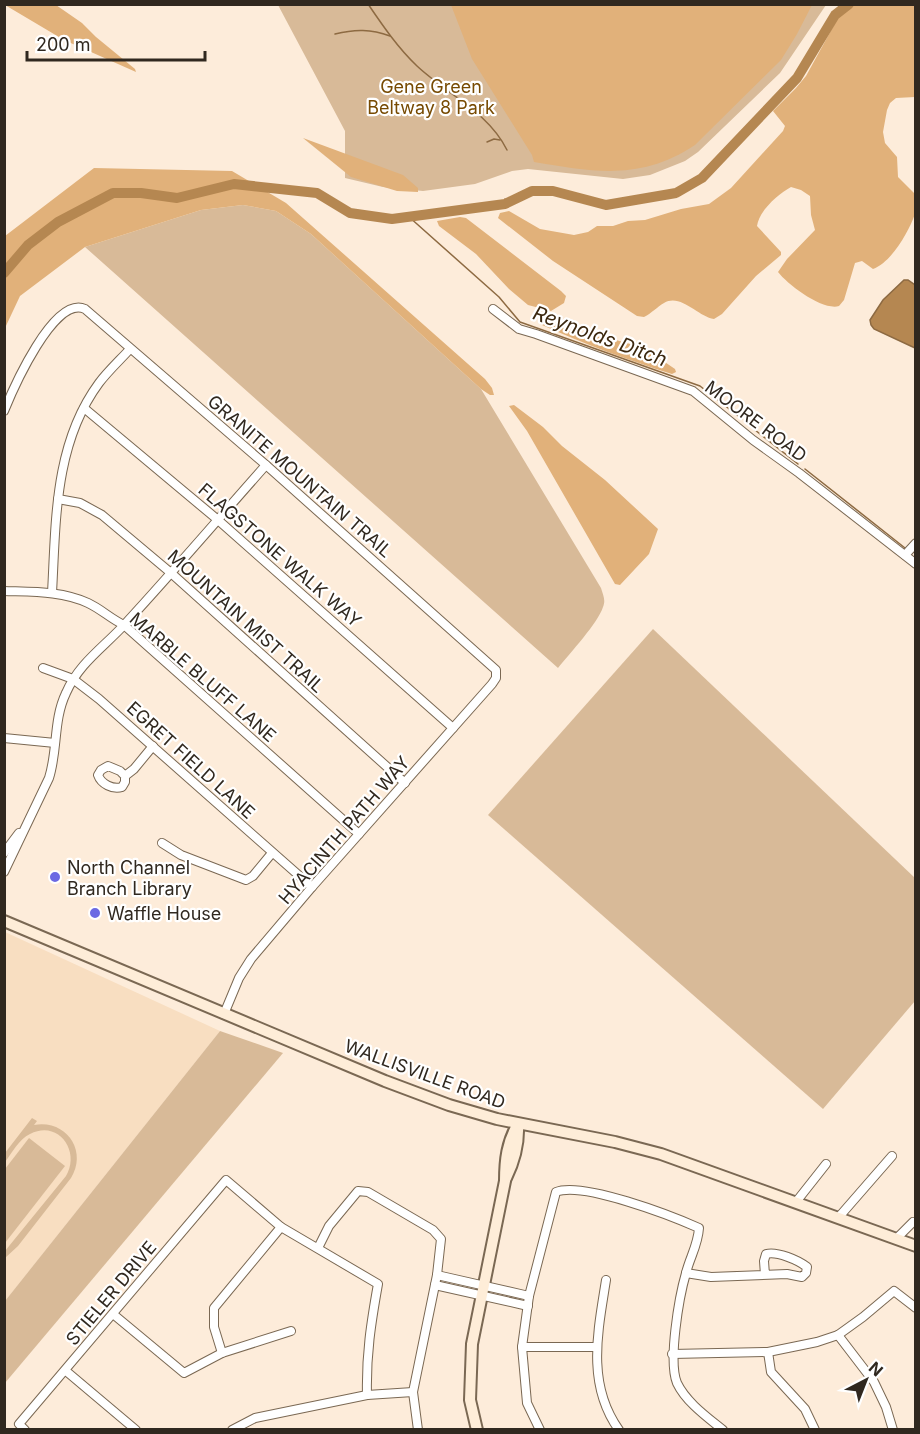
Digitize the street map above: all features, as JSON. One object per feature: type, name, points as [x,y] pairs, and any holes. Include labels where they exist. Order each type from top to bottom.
[{"type":"main road","name":"WALLISVILLE ROAD","points":[[4,921],[386,1081],[449,1105],[518,1124],[603,1140],[660,1154],[915,1246]]},
{"type":"main road","points":[[477,1430],[470,1400],[472,1344],[505,1181],[515,1161],[519,1140],[518,1124]]},
{"type":"street","name":"GRANITE MOUNTAIN TRAIL","points":[[4,411],[43,335],[60,316],[77,306],[89,312],[490,662],[496,674]]},
{"type":"street","name":"MOORE ROAD","points":[[493,309],[519,329],[693,391],[915,564]]},
{"type":"street","points":[[52,593],[58,499],[67,449],[84,408],[99,383],[130,349]]},
{"type":"street","name":"FLAGSTONE WALK WAY","points":[[84,408],[218,520],[453,728]]},
{"type":"street","points":[[4,872],[49,778],[53,766],[60,709],[73,679],[87,659],[124,625],[266,465]]},
{"type":"street","name":"MOUNTAIN MIST TRAIL","points":[[58,499],[80,503],[97,512],[171,573],[405,783]]},
{"type":"street","points":[[905,555],[915,543]]},
{"type":"street","name":"MARBLE BLUFF LANE","points":[[4,591],[52,593],[74,597],[91,604],[124,625],[359,834]]},
{"type":"street","name":"EGRET FIELD LANE","points":[[43,668],[73,679],[153,746],[312,887]]},
{"type":"street","name":"HYACINTH PATH WAY","points":[[224,1014],[239,978],[251,959],[492,684],[496,674]]},
{"type":"street","points":[[4,738],[55,743]]},
{"type":"street","points":[[125,777],[153,746]]},
{"type":"street","points":[[4,853],[26,825]]},
{"type":"street","points":[[162,843],[181,855],[243,880],[253,876],[272,853]]},
{"type":"street","points":[[838,1218],[892,1156]]},
{"type":"street","points":[[796,1202],[826,1164]]},
{"type":"street","name":"STIELER DRIVE","points":[[22,1427],[226,1180],[281,1227]]},
{"type":"street","points":[[540,1430],[527,1403],[522,1347],[529,1296],[556,1192],[564,1189],[602,1195],[679,1219],[699,1228],[698,1241],[686,1273],[672,1354],[678,1383],[697,1409],[723,1430]]},
{"type":"street","points":[[318,1248],[329,1226],[358,1191],[368,1192],[434,1230],[441,1239],[437,1275],[413,1392],[418,1430]]},
{"type":"street","points":[[896,1239],[913,1222]]},
{"type":"street","points":[[222,1353],[214,1327],[214,1308],[281,1227],[378,1284],[366,1359],[368,1395]]},
{"type":"street","points":[[686,1273],[711,1277],[765,1275],[787,1274],[802,1276],[806,1273],[807,1267],[801,1262],[772,1252],[766,1254],[765,1275]]},
{"type":"street","points":[[437,1275],[528,1306]]},
{"type":"street","points":[[606,1280],[596,1347],[600,1387],[620,1430]]},
{"type":"street","points":[[435,1285],[529,1296]]},
{"type":"street","points":[[672,1354],[768,1352],[817,1342],[838,1335],[894,1291],[915,1308]]},
{"type":"street","points":[[113,1314],[184,1372],[222,1353],[291,1331]]},
{"type":"street","points":[[838,1335],[874,1382],[886,1407],[893,1430]]},
{"type":"street","points":[[522,1347],[596,1347]]},
{"type":"street","points":[[768,1352],[771,1372],[805,1410],[815,1430]]},
{"type":"street","points":[[66,1371],[136,1430]]},
{"type":"street","points":[[232,1430],[255,1418],[368,1395],[413,1392]]},
{"type":"shaded area","points":[[854,4],[915,5],[915,97],[896,98],[890,103],[883,132],[885,143],[897,157],[898,177],[915,194],[916,207],[904,237],[887,260],[873,269],[862,261],[855,263],[844,300],[839,306],[832,307],[815,301],[797,290],[778,272],[787,259],[815,230],[810,196],[791,187],[770,204],[761,215],[757,226],[781,252],[781,255],[756,276],[722,314],[714,319],[677,301],[664,303],[644,317],[637,316],[553,261],[498,218],[500,213],[509,211],[540,229],[574,235],[588,232],[597,226],[613,226],[628,221],[645,220],[681,209],[709,204],[731,188],[783,131],[785,126],[773,111],[806,76],[839,16]]},
{"type":"shaded area","points":[[5,5],[56,5],[82,23],[136,72],[64,40]]},
{"type":"shaded area","points":[[451,5],[812,5],[781,60],[695,145],[656,164],[636,169],[597,171],[534,162],[532,155],[472,59]]},
{"type":"shaded area","points":[[303,138],[403,175],[418,188],[418,192],[397,191],[351,177]]},
{"type":"shaded area","points":[[94,168],[232,171],[286,203],[485,379],[494,395],[481,389],[311,234],[276,211],[243,205],[201,210],[85,247],[20,296],[5,328],[5,236]]},
{"type":"shaded area","points":[[466,218],[561,291],[566,296],[564,303],[551,311],[528,305],[509,289],[476,254],[439,226],[437,221]]},
{"type":"shaded area","points":[[904,280],[915,285],[915,348],[874,329],[870,320],[883,300]]},
{"type":"shaded area","points":[[545,319],[572,332],[644,348],[676,372],[672,374],[655,369],[574,339],[542,325],[541,322]]},
{"type":"shaded area","points":[[514,405],[605,480],[658,529],[649,554],[620,585],[615,584],[527,431],[509,406]]},
{"type":"shaded area","points":[[5,932],[220,1031],[5,1301]]},
{"type":"green space","name":"Gene Green Beltway 8 Park","points":[[278,5],[826,5],[780,73],[698,152],[685,161],[650,175],[623,179],[528,169],[512,171],[475,184],[423,191],[383,187],[345,178],[345,131]]},
{"type":"green space","points":[[243,205],[276,211],[311,234],[481,389],[601,588],[603,595],[604,604],[596,621],[558,668],[85,247],[201,210]]},
{"type":"green space","points":[[653,629],[915,878],[915,1001],[823,1109],[488,815]]},
{"type":"green space","points":[[220,1031],[283,1053],[5,1383],[5,1301]]},
{"type":"green space","points":[[32,1118],[37,1121],[34,1125],[45,1124],[56,1127],[71,1139],[77,1157],[76,1168],[71,1178],[18,1246],[5,1258],[5,1251],[66,1176],[70,1166],[69,1148],[64,1140],[58,1134],[40,1130],[26,1136],[5,1162],[5,1153]]},
{"type":"green space","points":[[29,1138],[65,1166],[5,1243],[5,1169]]},
{"type":"waterway","points":[[368,4],[410,59],[478,114],[499,137],[507,150]]},
{"type":"waterway","points":[[4,273],[28,245],[58,222],[113,193],[141,193],[177,198],[234,184],[317,193],[350,213],[392,219],[505,204],[532,191],[553,191],[606,205],[676,193],[702,178],[797,78],[835,15],[849,4]]},
{"type":"waterway","points":[[335,34],[363,31],[390,36]]},
{"type":"waterway","points":[[487,142],[494,139],[500,140]]},
{"type":"waterway","points":[[505,199],[505,204]]},
{"type":"waterway","name":"Reynolds Ditch","points":[[408,216],[499,297],[520,322],[700,386],[742,419]]},
{"type":"waterway","name":"Reynolds Ditch","points":[[755,430],[798,464]]},
{"type":"waterway","name":"Reynolds Ditch","points":[[805,469],[905,548]]},
{"type":"place","name":"North Channel Branch Library","points":[[55,877]]},
{"type":"place","name":"Waffle House","points":[[95,913]]}]
